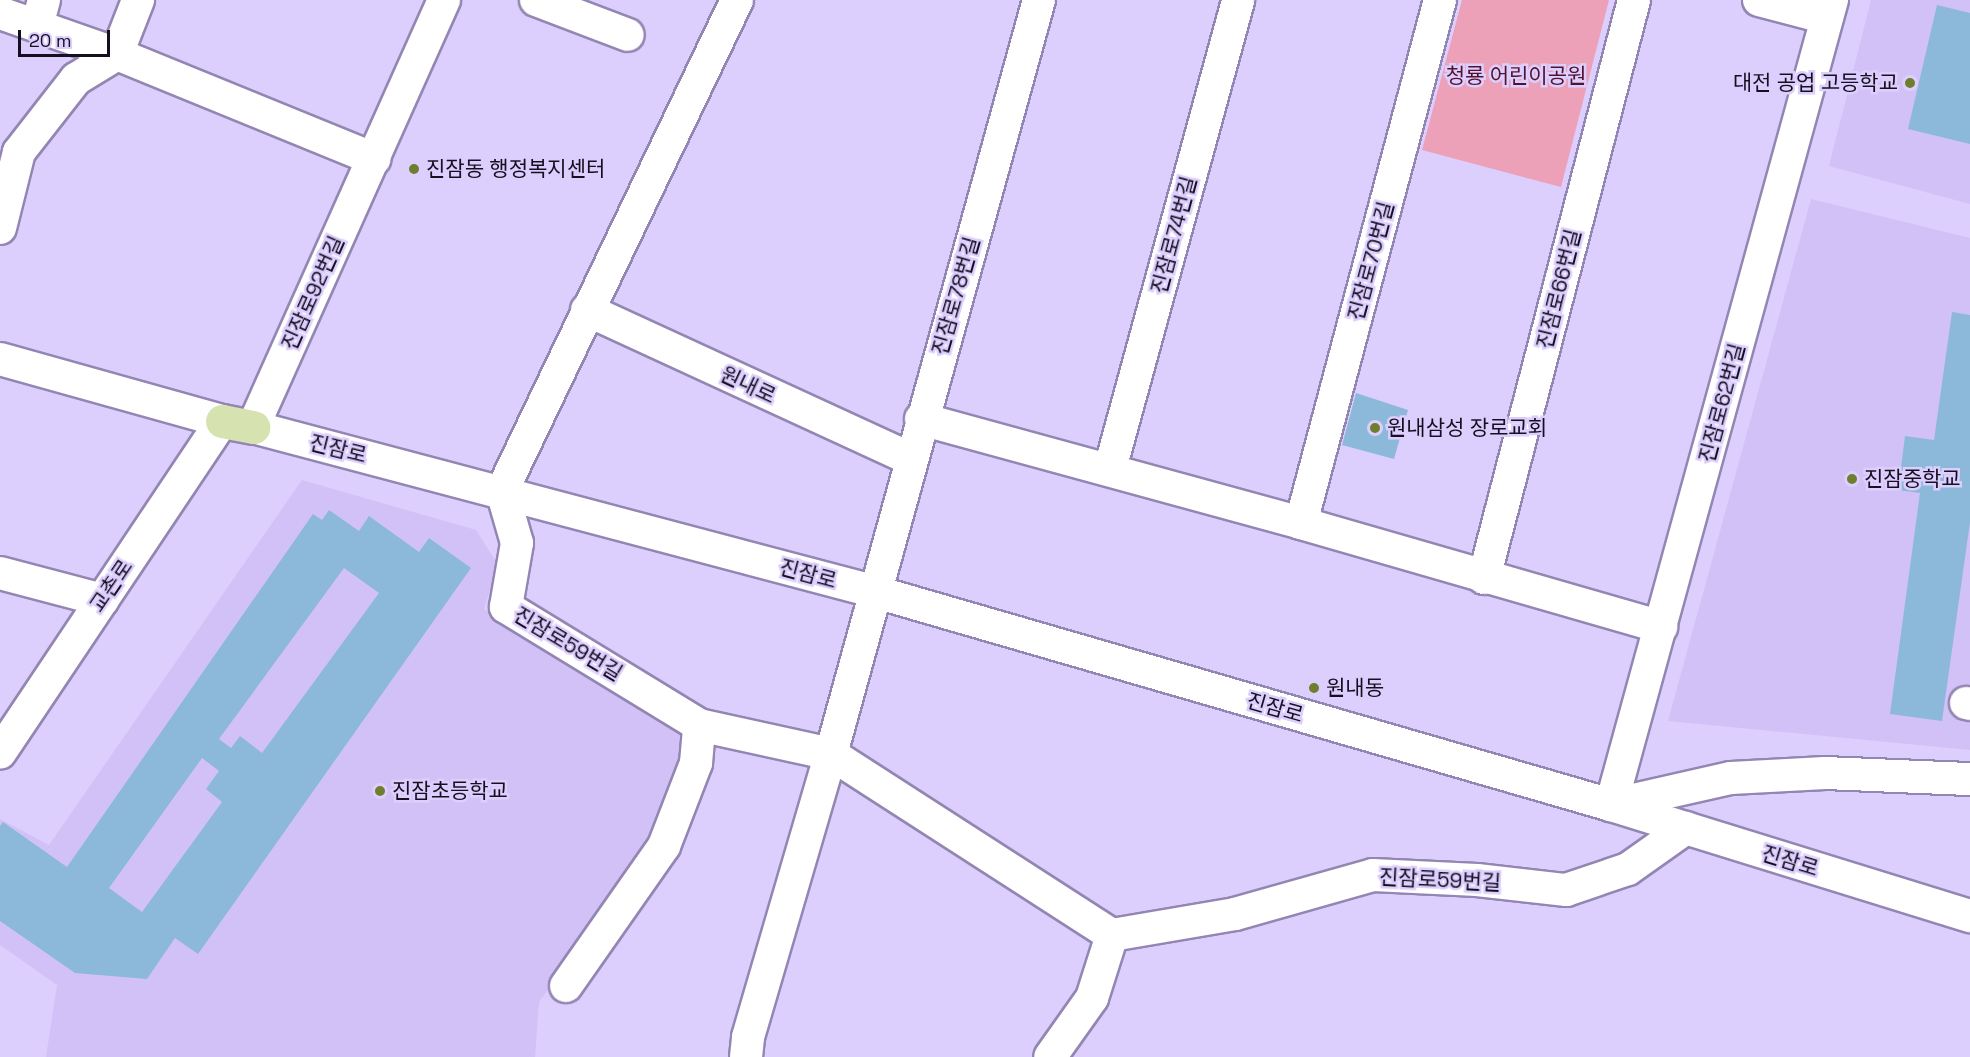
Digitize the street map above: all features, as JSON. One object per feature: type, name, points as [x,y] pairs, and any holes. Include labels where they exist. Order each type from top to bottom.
[{"type":"street","points":[[0,228],[19,152],[76,79],[117,54],[138,0]]},
{"type":"street","name":"진잠로92번길","points":[[237,424],[374,159],[444,0]]},
{"type":"street","points":[[536,0],[628,35]]},
{"type":"street","points":[[502,491],[737,0]]},
{"type":"street","name":"진잠로78번길","points":[[831,754],[921,419],[1039,0]]},
{"type":"street","name":"진잠로74번길","points":[[1110,470],[1238,0]]},
{"type":"street","name":"진잠로70번길","points":[[1301,523],[1440,0]]},
{"type":"street","name":"진잠로66번길","points":[[1484,578],[1634,0]]},
{"type":"street","points":[[1760,0],[1829,9]]},
{"type":"street","name":"진잠로62번길","points":[[1611,805],[1829,9]]},
{"type":"street","points":[[0,14],[41,13],[117,54],[374,159]]},
{"type":"street","name":"원내로","points":[[587,310],[910,459]]},
{"type":"street","name":"진잠로","points":[[0,359],[237,424],[502,491],[876,592],[1611,805],[1970,916]]},
{"type":"street","points":[[921,419],[1301,523],[1484,578],[1661,627]]},
{"type":"street","name":"교촌로","points":[[3,741],[102,600],[237,424]]},
{"type":"street","name":"진잠로59번길","points":[[502,491],[517,543],[506,607],[699,725],[831,754],[1112,935],[1235,914],[1373,875],[1477,880],[1566,890],[1628,869],[1686,828]]},
{"type":"street","points":[[0,573],[102,600]]},
{"type":"street","points":[[566,986],[664,846],[696,763],[699,725]]},
{"type":"street","points":[[746,1057],[747,1037],[831,754]]},
{"type":"street","name":"진잠로","points":[[1611,805],[1731,778],[1825,773],[1970,779]]},
{"type":"street","points":[[1050,1057],[1092,998],[1112,935]]},
{"type":"shaded area","name":"대전 공업 고등학교","points":[[1871,0],[1970,0],[1970,204],[1829,166]]},
{"type":"shaded area","name":"진잠중학교","points":[[1811,199],[1970,238],[1970,750],[1668,721]]},
{"type":"shaded area","name":"진잠초등학교","points":[[302,480],[476,530],[498,565],[484,609],[678,722],[685,762],[651,848],[539,1002],[535,1057],[46,1057],[57,985],[0,945],[0,819],[49,845]]},
{"type":"green space","name":"청룡 어린이공원","points":[[1462,0],[1609,0],[1561,187],[1422,150]]},
{"type":"building","points":[[1937,5],[1970,13],[1970,144],[1908,129]]},
{"type":"building","points":[[1952,312],[1970,315],[1970,522],[1942,721],[1890,714],[1920,493],[1898,490],[1905,436],[1934,440]]},
{"type":"building","name":"원내삼성 장로교회","points":[[1356,393],[1408,410],[1394,459],[1342,445]]},
{"type":"building","points":[[329,510],[359,531],[369,516],[419,552],[429,538],[471,568],[198,954],[175,938],[147,979],[75,973],[0,921],[0,826],[3,822],[67,867],[313,514],[322,520]],"holes":[[[344,568],[379,593],[262,753],[240,736],[231,748],[219,739]],[[202,758],[219,771],[206,789],[222,802],[142,912],[109,888]]]},
{"type":"place","name":"대전 공업 고등학교","points":[[1910,83]]},
{"type":"place","name":"진잠동 행정복지센터","points":[[414,169]]},
{"type":"place","name":"원내삼성 장로교회","points":[[1375,428]]},
{"type":"place","name":"진잠중학교","points":[[1852,479]]},
{"type":"place","name":"원내동","points":[[1314,688]]},
{"type":"place","name":"진잠초등학교","points":[[380,791]]}]
